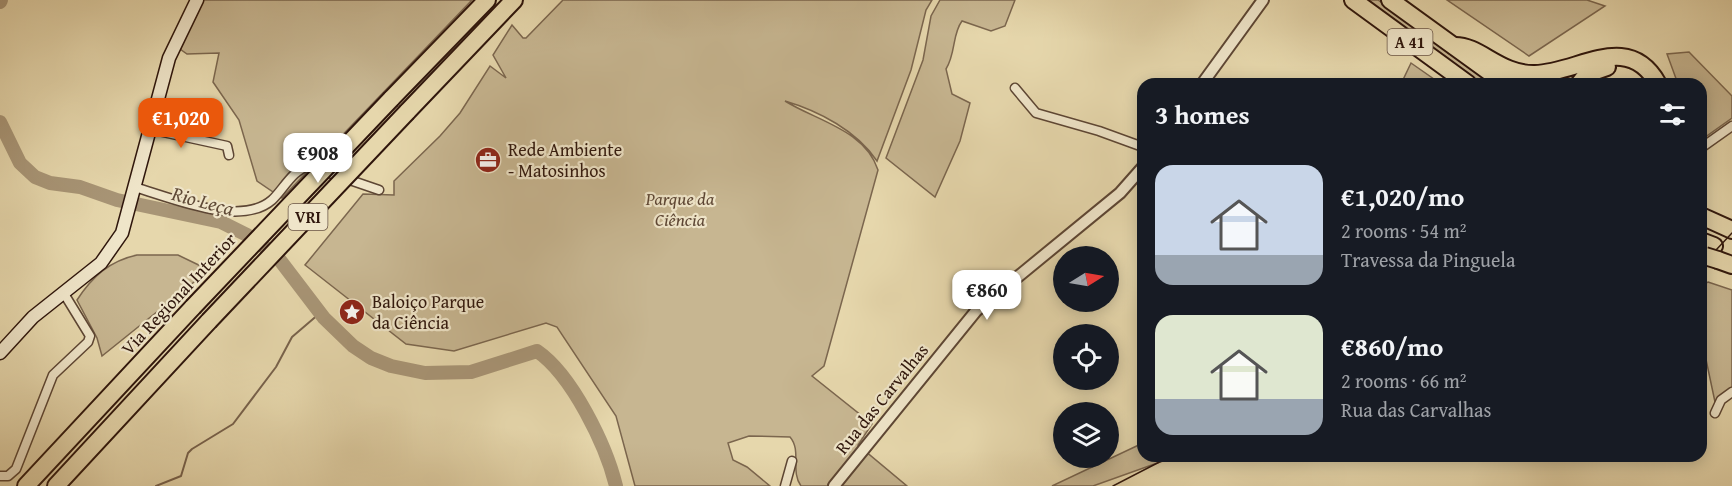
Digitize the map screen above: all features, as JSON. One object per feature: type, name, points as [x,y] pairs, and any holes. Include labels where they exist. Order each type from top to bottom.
[{"type":"highway","name":"Via Regional Interior","points":[[26,486],[487,0]]},
{"type":"highway","name":"VRI","points":[[56,486],[209,321],[514,0]]},
{"type":"highway","name":"A 41","points":[[1353,0],[1459,78]]},
{"type":"highway","name":"A 41","points":[[1390,0],[1498,78]]},
{"type":"highway","points":[[1454,46],[1466,46],[1502,67],[1527,74],[1560,70],[1604,57],[1626,58],[1647,69],[1654,78]]},
{"type":"highway","points":[[1584,78],[1587,74],[1609,66],[1632,69],[1641,78]]},
{"type":"highway","points":[[1707,219],[1731,230]]},
{"type":"main road","points":[[1,353],[33,317],[101,263],[122,233],[169,58],[197,0]]},
{"type":"street","points":[[1206,78],[1263,0]]},
{"type":"street","points":[[1015,88],[1036,113],[1137,145]]},
{"type":"street","points":[[1707,144],[1732,126]]},
{"type":"street","points":[[149,129],[226,146],[229,155]]},
{"type":"street","points":[[134,189],[236,214],[266,204],[298,171],[309,166],[379,190]]},
{"type":"street","name":"Rua das Carvalhas","points":[[834,486],[976,311],[1120,193],[1137,174]]},
{"type":"street","points":[[0,476],[8,476],[16,469],[53,375],[88,342],[90,336],[63,292]]},
{"type":"street","points":[[1715,412],[1721,400],[1732,392]]},
{"type":"street","points":[[785,486],[792,461]]},
{"type":"green space","points":[[202,0],[472,0],[282,198],[257,181],[239,120],[213,82],[219,53],[187,54],[180,49]]},
{"type":"green space","name":"Parque da Ciência","points":[[563,0],[932,0],[926,10],[911,70],[877,161],[869,150],[848,131],[824,116],[785,101],[851,136],[872,156],[878,170],[824,366],[812,376],[872,424],[858,445],[907,486],[801,486],[796,474],[795,448],[790,437],[749,436],[728,443],[733,460],[747,467],[770,486],[635,486],[616,416],[557,327],[546,323],[454,351],[406,344],[305,265],[363,194],[394,195],[394,181],[460,113],[490,66],[506,78],[493,55],[512,25],[523,38],[526,38]]},
{"type":"green space","points":[[940,0],[1015,0],[1005,26],[991,31],[962,21],[959,26],[946,69],[952,94],[970,103],[960,141],[935,197],[886,158],[923,60],[931,16]]},
{"type":"green space","points":[[1364,0],[1378,0],[1487,78],[1472,78]]},
{"type":"green space","points":[[1447,0],[1587,0],[1605,6],[1529,56]]},
{"type":"green space","points":[[1689,52],[1732,96],[1732,118],[1707,136],[1707,78],[1676,78],[1667,54]]},
{"type":"green space","points":[[1411,63],[1432,78],[1404,78]]},
{"type":"green space","points":[[137,255],[178,255],[209,270],[102,356],[97,338],[77,300],[102,271],[118,261]]},
{"type":"green space","points":[[1707,283],[1732,290],[1732,387],[1715,402],[1707,364]]},
{"type":"green space","points":[[1137,446],[1137,462],[1160,462],[1093,486],[1052,486],[1090,468],[1119,468],[1119,454]]},
{"type":"waterway","name":"Rio Leça","points":[[0,122],[20,163],[35,177],[50,183],[80,187],[117,200],[221,222],[247,235],[276,255],[324,318],[353,346],[371,358],[391,366],[425,373],[471,372],[537,351],[563,376],[575,393],[596,432],[616,486]]},
{"type":"waterway","points":[[156,486],[181,476],[188,453],[233,424],[276,367],[292,337],[320,313]]},
{"type":"tram line","points":[[1707,260],[1732,233]]},
{"type":"tram line","points":[[1113,486],[1159,462]]},
{"type":"place","name":"Rede Ambiente - Matosinhos","points":[[488,160]]},
{"type":"place","name":"Baloiço Parque da Ciência","points":[[352,312]]}]
